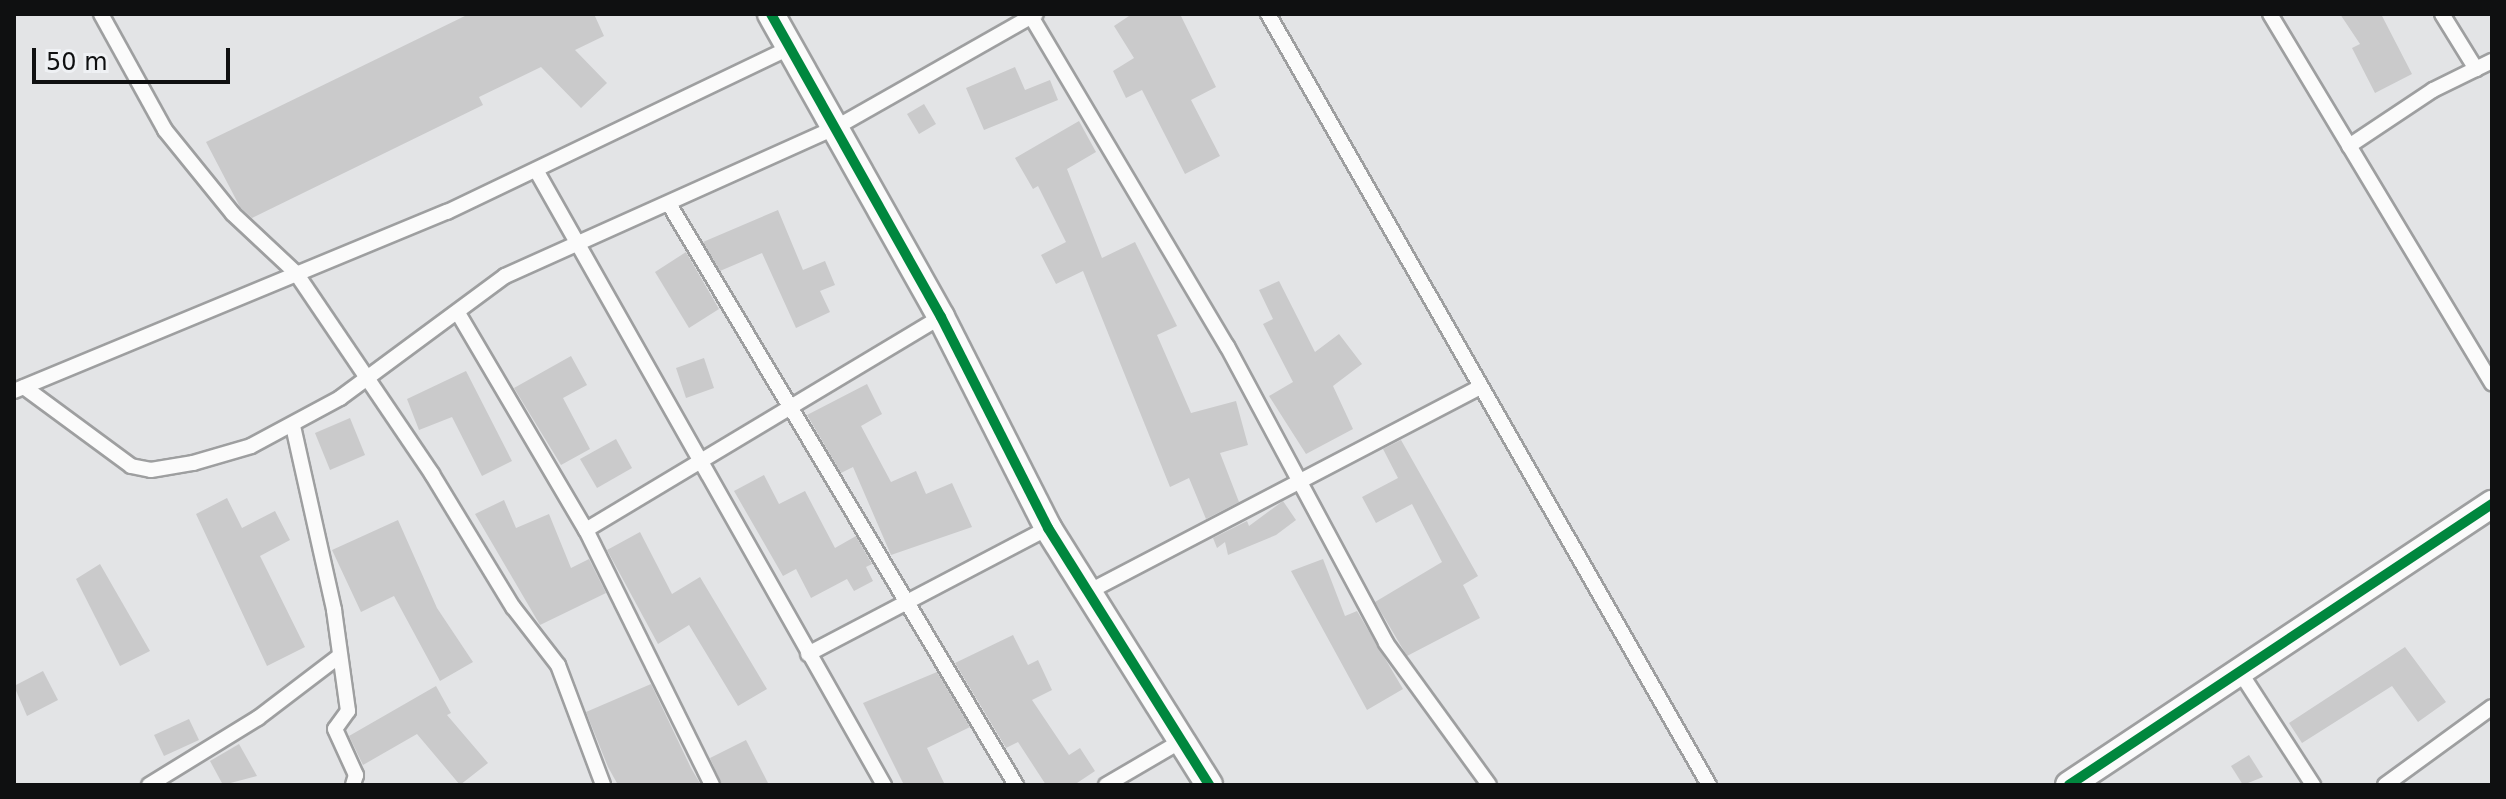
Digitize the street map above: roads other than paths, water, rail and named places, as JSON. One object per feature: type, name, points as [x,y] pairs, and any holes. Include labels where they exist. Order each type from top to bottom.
[{"type":"street","points":[[771,14],[941,317],[1048,528],[1209,785]]},
{"type":"street","points":[[2069,785],[2491,507]]},
{"type":"lane","points":[[101,14],[165,130],[233,214],[296,273],[368,378],[513,607],[558,665],[603,785]]},
{"type":"lane","points":[[1268,14],[1479,388],[1709,785]]},
{"type":"lane","points":[[2270,14],[2492,384]]},
{"type":"lane","points":[[2442,14],[2476,69]]},
{"type":"lane","points":[[19,389],[123,461],[151,470],[251,446],[293,426],[368,378],[505,276],[577,240],[669,204],[835,128],[1034,16],[1227,346],[1297,482],[1386,643],[1485,784]]},
{"type":"lane","points":[[19,389],[536,170],[790,48]]},
{"type":"lane","points":[[2349,146],[2492,61]]},
{"type":"lane","points":[[536,170],[698,462],[884,785]]},
{"type":"lane","points":[[669,204],[1016,785]]},
{"type":"lane","points":[[458,313],[586,530],[712,785]]},
{"type":"lane","points":[[586,530],[941,317]]},
{"type":"lane","points":[[1088,592],[1479,388]]},
{"type":"lane","points":[[293,426],[334,610],[338,657],[348,711],[335,729],[356,775],[353,785]]},
{"type":"lane","points":[[808,654],[909,606],[1048,528]]},
{"type":"lane","points":[[149,785],[258,718],[338,657]]},
{"type":"lane","points":[[2240,672],[2313,785]]},
{"type":"lane","points":[[2385,785],[2492,707]]},
{"type":"lane","points":[[1106,785],[1183,740]]}]
